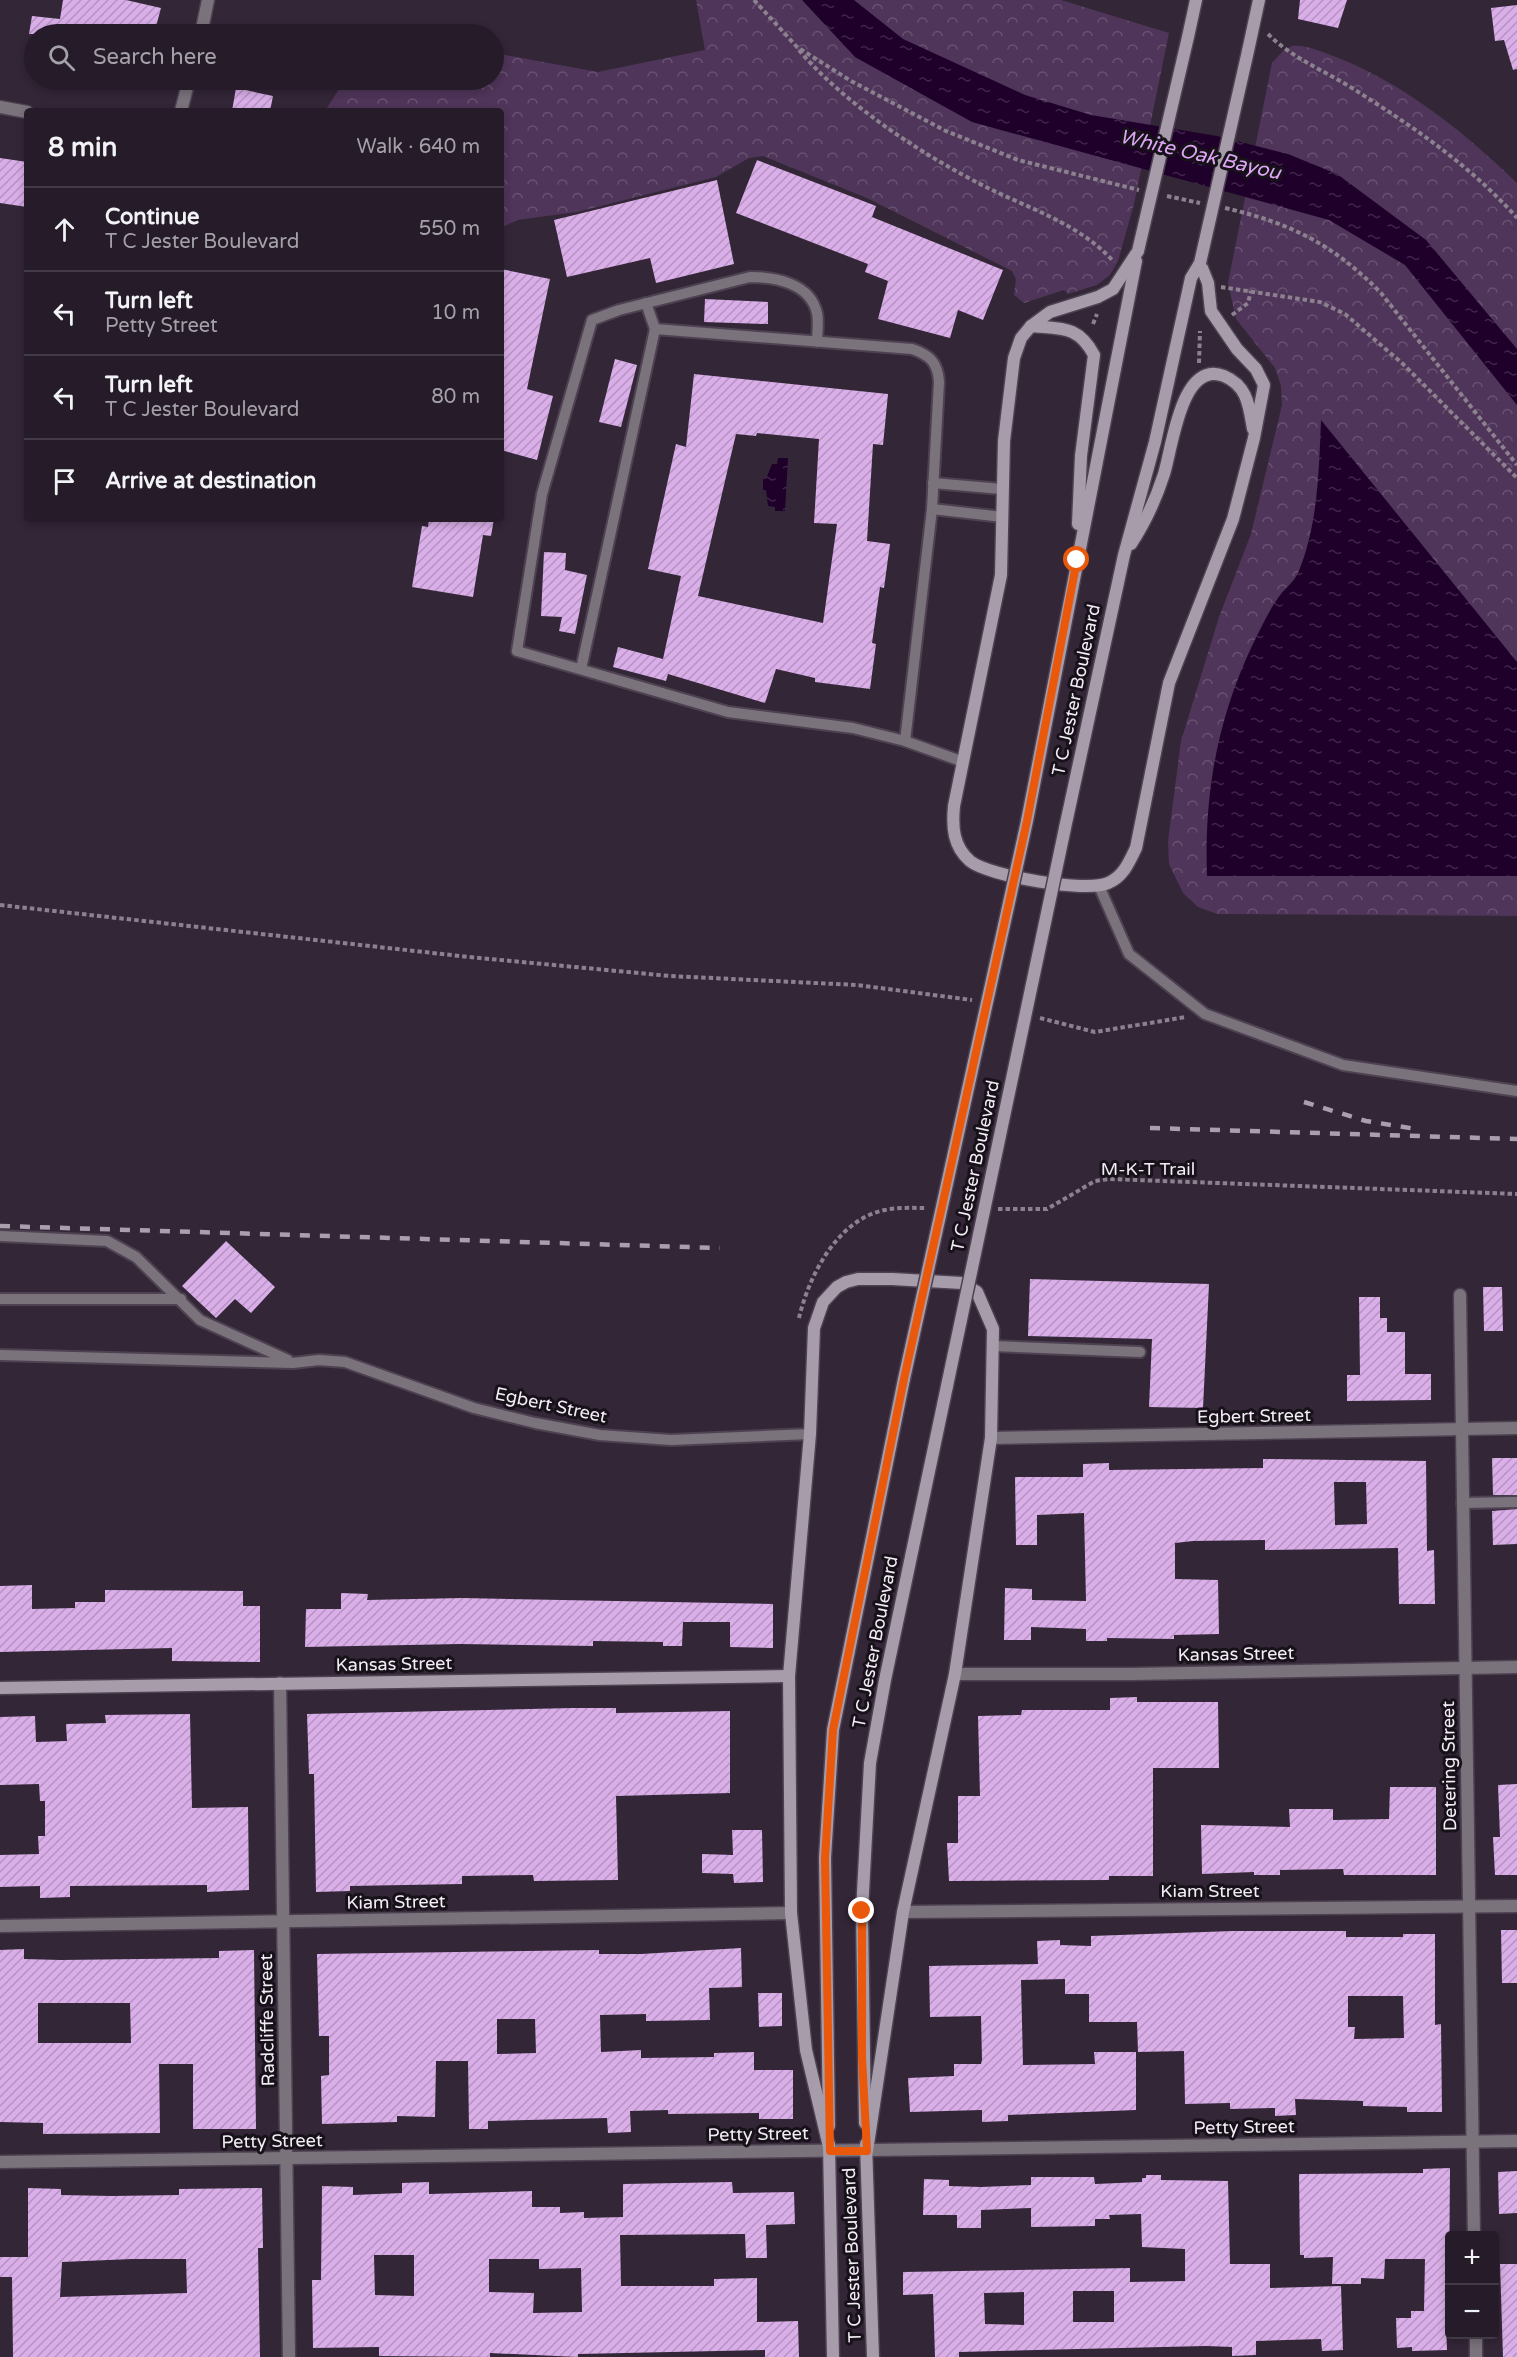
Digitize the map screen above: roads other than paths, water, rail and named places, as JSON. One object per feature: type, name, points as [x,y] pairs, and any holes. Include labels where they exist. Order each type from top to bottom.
[{"type":"main road","name":"T C Jester Boulevard","points":[[833,2357],[825,1858],[833,1730],[904,1379],[1027,821],[1138,251],[1196,0]]},
{"type":"main road","name":"T C Jester Boulevard","points":[[873,2357],[862,2057],[862,1911],[870,1763],[887,1669],[1124,555],[1155,442],[1191,278],[1200,263],[1259,0]]},
{"type":"main road","points":[[1138,251],[1113,289],[1098,297],[1050,312],[1031,326],[1021,338],[1014,358],[1004,441],[1001,575],[961,761],[952,824],[956,843],[970,861],[995,871],[1060,885],[1099,886],[1123,872],[1136,848],[1169,683],[1233,519],[1254,438],[1264,385],[1256,369],[1233,344],[1212,311],[1208,282],[1200,263]]},
{"type":"main road","points":[[1031,326],[1070,329],[1086,340],[1094,355],[1081,456],[1077,560]]},
{"type":"main road","points":[[1124,555],[1148,517],[1165,473],[1181,408],[1196,382],[1214,374],[1225,376],[1240,386],[1247,398],[1254,438]]},
{"type":"main road","points":[[830,2151],[806,2050],[792,1913],[789,1676],[810,1434],[814,1328],[823,1302],[837,1287],[846,1282],[858,1279],[962,1282],[972,1286],[990,1319],[994,1346],[991,1438],[955,1674],[903,1912],[867,2151]]},
{"type":"main road","name":"Kansas Street","points":[[0,1688],[789,1676]]},
{"type":"street","points":[[203,24],[208,0]]},
{"type":"street","points":[[182,108],[186,90]]},
{"type":"street","points":[[0,106],[24,111]]},
{"type":"street","name":"Detering Street","points":[[1460,1295],[1471,1907],[1474,2231]]},
{"type":"street","name":"Egbert Street","points":[[991,1438],[1517,1428]]},
{"type":"street","name":"Kansas Street","points":[[955,1674],[1517,1667]]},
{"type":"street","name":"Radcliffe Street","points":[[280,1683],[290,2357]]},
{"type":"street","name":"Kiam Street","points":[[903,1912],[1517,1906]]},
{"type":"street","name":"Kiam Street","points":[[0,1926],[792,1913]]},
{"type":"street","name":"Petty Street","points":[[0,2162],[1517,2141]]},
{"type":"street","points":[[1476,2339],[1476,2357]]},
{"type":"lane","points":[[817,342],[818,314],[812,302],[802,291],[779,279],[750,277],[646,303],[592,320],[542,494],[517,651],[728,712],[853,728],[905,741],[961,761]]},
{"type":"lane","points":[[580,669],[655,329],[646,303]]},
{"type":"lane","points":[[655,329],[912,349],[933,361],[939,369],[932,509],[905,741]]},
{"type":"lane","points":[[933,483],[1002,489]]},
{"type":"lane","points":[[932,509],[1003,517]]},
{"type":"lane","points":[[1099,886],[1129,954],[1205,1014],[1343,1065],[1517,1090]]},
{"type":"lane","points":[[0,1236],[107,1241],[136,1257],[200,1320],[293,1363]]},
{"type":"lane","points":[[0,1299],[181,1299]]},
{"type":"lane","points":[[994,1346],[1140,1352]]},
{"type":"lane","name":"Egbert Street","points":[[0,1355],[293,1363],[319,1360],[345,1362],[474,1408],[535,1423],[600,1435],[671,1440],[810,1434]]},
{"type":"lane","points":[[1462,1503],[1517,1502]]},
{"type":"water","name":"White Oak Bayou","points":[[802,0],[854,0],[903,39],[1025,95],[1091,115],[1217,136],[1288,154],[1337,174],[1426,240],[1517,349],[1517,405],[1405,265],[1329,220],[972,122],[855,57]]},
{"type":"water","points":[[1321,420],[1517,662],[1517,876],[1207,876],[1208,816],[1215,758],[1222,730],[1240,674],[1252,646],[1274,603],[1296,576],[1305,555],[1314,517]]},
{"type":"water","points":[[778,458],[788,458],[785,511],[775,511],[775,507],[768,506],[766,490],[763,490],[763,479],[766,479],[772,464],[777,464]]},
{"type":"railway","points":[[1304,1102],[1366,1121],[1416,1129]]},
{"type":"railway","points":[[1150,1128],[1517,1139]]},
{"type":"railway","points":[[0,1226],[720,1248]]}]
